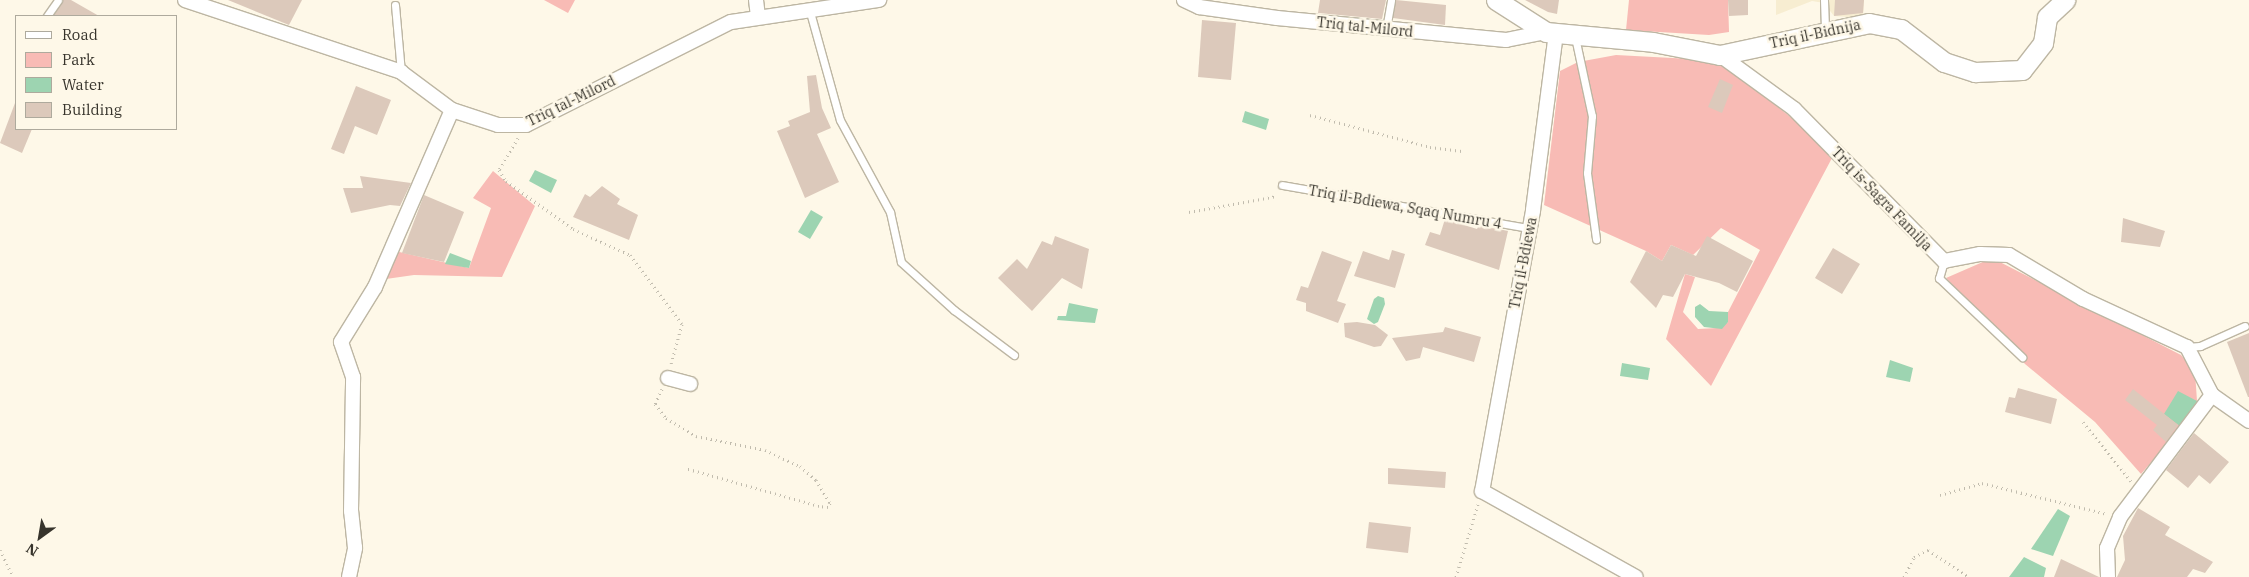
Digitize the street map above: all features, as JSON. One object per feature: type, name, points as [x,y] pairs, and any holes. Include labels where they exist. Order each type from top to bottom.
[{"type":"street","name":"Triq tal-Milord","points":[[185,0],[401,72],[452,110],[498,125],[526,125],[731,22],[758,16],[810,12],[879,0]]},
{"type":"street","points":[[756,0],[758,16]]},
{"type":"street","name":"Triq tal-Milord","points":[[1184,0],[1199,7],[1277,18],[1506,40],[1551,32]]},
{"type":"street","points":[[1496,0],[1551,32]]},
{"type":"street","name":"Triq il-Bidnija","points":[[1720,54],[1869,23],[1902,29],[1944,62],[1975,72],[2022,70],[2043,43],[2047,17],[2065,0]]},
{"type":"street","name":"Triq is-Sagra Familja","points":[[1551,32],[1574,36],[1653,42],[1720,54],[1794,109],[1944,261],[1980,254],[2010,255],[2083,299],[2187,347]]},
{"type":"street","name":"Triq il-Bdiewa","points":[[1482,491],[1528,228],[1551,32]]},
{"type":"street","points":[[349,577],[355,548],[350,511],[353,377],[341,342],[375,287],[452,110]]},
{"type":"street","points":[[2187,347],[2212,395],[2249,420]]},
{"type":"street","points":[[668,378],[690,384]]},
{"type":"street","points":[[2108,577],[2107,548],[2120,517],[2212,395]]},
{"type":"street","points":[[1482,491],[1636,577]]},
{"type":"lane","points":[[48,15],[58,0]]},
{"type":"lane","points":[[1386,28],[1391,0]]},
{"type":"lane","points":[[1824,0],[1825,32]]},
{"type":"lane","points":[[396,5],[401,72]]},
{"type":"lane","points":[[810,12],[840,120],[890,212],[901,262],[954,310],[1014,355]]},
{"type":"lane","points":[[1574,36],[1592,116],[1587,174],[1596,239]]},
{"type":"lane","name":"Triq il-Bdiewa, Sqaq Numru 4","points":[[1282,185],[1528,228]]},
{"type":"lane","points":[[1944,261],[1940,278],[2022,357]]},
{"type":"lane","points":[[2187,347],[2200,346],[2245,326]]},
{"type":"path","points":[[1310,115],[1430,146],[1464,151]]},
{"type":"path","points":[[526,125],[498,170],[506,181],[573,229],[630,255],[682,324],[668,378],[655,404],[666,418],[696,436],[765,450],[800,466],[816,480],[830,503],[828,507],[819,506],[686,468]]},
{"type":"path","points":[[1189,212],[1280,195],[1282,185]]},
{"type":"path","points":[[2082,422],[2139,490]]},
{"type":"path","points":[[1940,495],[1982,483],[2120,517]]},
{"type":"path","points":[[1456,577],[1482,491]]},
{"type":"path","points":[[0,550],[13,577]]},
{"type":"path","points":[[1904,577],[1914,556],[1928,550],[1970,577]]},
{"type":"shaded area","points":[[1776,0],[1864,0],[1863,18],[1834,16],[1824,3],[1812,1],[1776,15]]},
{"type":"green space","points":[[544,0],[575,0],[568,13]]},
{"type":"green space","points":[[1629,0],[1728,0],[1729,32],[1709,35],[1626,30]]},
{"type":"green space","points":[[1616,55],[1710,60],[1725,66],[1797,122],[1832,158],[1711,386],[1666,339],[1685,274],[1695,277],[1683,312],[1698,329],[1717,328],[1728,322],[1728,312],[1760,250],[1721,228],[1693,255],[1671,245],[1662,261],[1646,251],[1544,205],[1560,71],[1578,62]]},
{"type":"green space","points":[[493,171],[535,206],[502,277],[414,275],[386,279],[395,251],[469,268],[491,208],[473,198]]},
{"type":"green space","points":[[1992,258],[2181,355],[2195,372],[2197,401],[2191,416],[2141,474],[2095,422],[2025,364],[1946,278]]},
{"type":"water","points":[[1245,111],[1269,119],[1266,130],[1242,122]]},
{"type":"water","points":[[535,170],[557,180],[551,193],[529,181]]},
{"type":"water","points":[[811,210],[823,217],[810,239],[798,232]]},
{"type":"water","points":[[450,253],[471,261],[469,268],[445,264]]},
{"type":"water","points":[[1378,296],[1384,298],[1385,304],[1378,322],[1374,324],[1367,319],[1374,299]]},
{"type":"water","points":[[1069,303],[1098,309],[1095,323],[1057,320],[1058,316],[1066,316]]},
{"type":"water","points":[[1700,304],[1709,311],[1728,312],[1728,322],[1722,329],[1704,327],[1695,317],[1695,307]]},
{"type":"water","points":[[1890,360],[1913,368],[1910,382],[1886,377]]},
{"type":"water","points":[[1622,363],[1650,368],[1648,380],[1620,376]]},
{"type":"water","points":[[2178,391],[2197,401],[2191,416],[2181,427],[2164,414]]},
{"type":"water","points":[[2058,509],[2070,516],[2053,556],[2031,549]]},
{"type":"water","points":[[2024,557],[2046,568],[2044,577],[2009,577]]},
{"type":"building","points":[[63,0],[71,0],[97,15],[54,15]]},
{"type":"building","points":[[228,0],[302,0],[289,25]]},
{"type":"building","points":[[1320,0],[1386,0],[1382,19],[1318,13]]},
{"type":"building","points":[[1396,0],[1446,5],[1445,25],[1393,18]]},
{"type":"building","points":[[1525,0],[1559,0],[1557,14],[1548,12]]},
{"type":"building","points":[[1728,0],[1748,0],[1748,15],[1729,16]]},
{"type":"building","points":[[1835,0],[1864,0],[1863,13],[1834,16]]},
{"type":"building","points":[[1202,20],[1236,23],[1231,80],[1198,77]]},
{"type":"building","points":[[816,75],[822,108],[831,128],[817,134],[839,182],[805,198],[777,131],[790,126],[788,121],[810,112],[807,76]]},
{"type":"building","points":[[1720,79],[1733,85],[1722,113],[1708,107]]},
{"type":"building","points":[[356,86],[391,100],[377,135],[355,126],[344,154],[331,149]]},
{"type":"building","points":[[15,103],[15,130],[32,130],[22,153],[0,143]]},
{"type":"building","points":[[360,176],[411,183],[400,206],[390,205],[351,213],[343,188],[363,188]]},
{"type":"building","points":[[602,186],[620,199],[617,204],[638,215],[629,240],[573,217],[585,194],[590,197]]},
{"type":"building","points":[[424,195],[464,212],[444,262],[402,253]]},
{"type":"building","points":[[2123,218],[2165,231],[2160,247],[2121,242]]},
{"type":"building","points":[[1445,219],[1477,229],[1479,225],[1508,231],[1499,270],[1425,245],[1430,232],[1440,235]]},
{"type":"building","points":[[1055,236],[1089,249],[1082,289],[1062,278],[1032,311],[998,278],[1017,259],[1027,269],[1042,241],[1052,245]]},
{"type":"building","points":[[1707,236],[1753,261],[1737,292],[1719,283],[1685,274],[1673,297],[1663,295],[1656,308],[1630,282],[1646,251],[1662,261],[1671,245],[1696,256]]},
{"type":"building","points":[[1833,248],[1860,264],[1842,294],[1815,278]]},
{"type":"building","points":[[1392,250],[1405,254],[1395,288],[1354,276],[1363,251],[1389,260]]},
{"type":"building","points":[[1322,251],[1352,262],[1337,301],[1346,304],[1338,323],[1306,311],[1306,303],[1296,300],[1301,286],[1308,288]]},
{"type":"building","points":[[1357,322],[1375,325],[1388,335],[1381,346],[1374,347],[1345,337],[1344,323]]},
{"type":"building","points":[[1445,327],[1481,337],[1474,362],[1423,347],[1420,358],[1406,361],[1392,338],[1443,332]]},
{"type":"building","points":[[2249,333],[2249,397],[2248,397],[2227,342]]},
{"type":"building","points":[[2018,388],[2057,399],[2051,424],[2005,412],[2009,397],[2015,398]]},
{"type":"building","points":[[2133,389],[2178,425],[2166,442],[2153,430],[2157,425],[2125,400]]},
{"type":"building","points":[[2194,433],[2229,462],[2210,484],[2199,475],[2188,488],[2166,470]]},
{"type":"building","points":[[1388,468],[1446,472],[1445,488],[1388,484]]},
{"type":"building","points":[[2138,508],[2170,527],[2165,535],[2213,562],[2205,573],[2193,569],[2187,577],[2117,577],[2125,560],[2123,536]]},
{"type":"building","points":[[1369,522],[1411,527],[1408,553],[1366,548]]},
{"type":"building","points":[[2061,559],[2099,577],[2054,577]]}]
